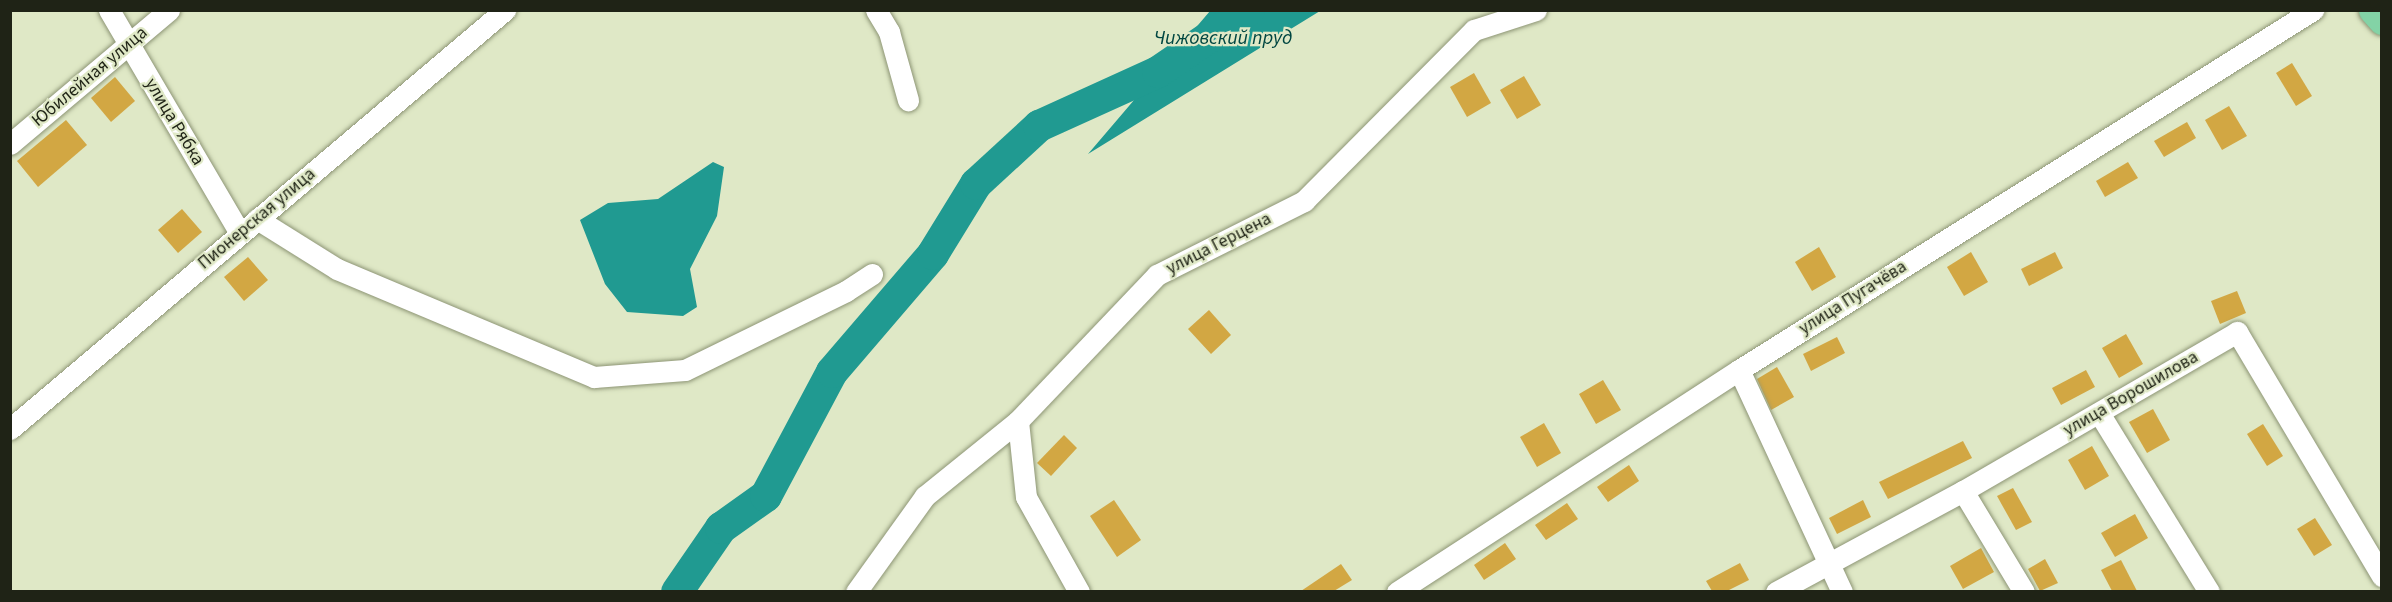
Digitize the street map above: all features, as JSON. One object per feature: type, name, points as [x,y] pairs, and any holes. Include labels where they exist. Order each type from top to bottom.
[{"type":"main road","points":[[2372,10],[2382,21]]},
{"type":"street","name":"улица Рябка","points":[[110,10],[240,234]]},
{"type":"street","name":"Юбилейная улица","points":[[10,144],[169,10]]},
{"type":"street","name":"Пионерская улица","points":[[10,429],[505,10]]},
{"type":"street","points":[[876,10],[889,32],[908,100]]},
{"type":"street","name":"улица Герцена","points":[[856,591],[925,496],[1018,421],[1157,275],[1304,201],[1474,30],[1536,10]]},
{"type":"street","name":"улица Пугачёва","points":[[1397,591],[1739,370],[2313,10]]},
{"type":"street","points":[[257,219],[337,269],[594,378],[685,370],[846,291],[872,274]]},
{"type":"street","name":"улица Ворошилова","points":[[1776,591],[1963,491],[2237,332],[2382,576]]},
{"type":"street","points":[[1739,370],[1842,591]]},
{"type":"street","points":[[2099,413],[2209,591]]},
{"type":"street","points":[[1018,421],[1026,497],[1078,591]]},
{"type":"street","points":[[1963,491],[2024,591]]},
{"type":"water","name":"Чижовский пруд","points":[[1210,11],[1320,11],[1088,154],[1158,72]]},
{"type":"water","points":[[713,162],[724,167],[717,216],[690,269],[697,307],[683,316],[627,312],[605,284],[580,220],[608,203],[658,199]]},
{"type":"building","points":[[2292,63],[2312,96],[2296,106],[2276,73]]},
{"type":"building","points":[[1474,73],[1491,103],[1467,117],[1450,87]]},
{"type":"building","points":[[1524,76],[1541,105],[1517,119],[1500,90]]},
{"type":"building","points":[[115,77],[135,101],[111,122],[91,98]]},
{"type":"building","points":[[2229,106],[2247,136],[2222,150],[2205,120]]},
{"type":"building","points":[[66,120],[87,145],[38,187],[17,161]]},
{"type":"building","points":[[2187,122],[2196,138],[2164,157],[2154,141]]},
{"type":"building","points":[[2128,162],[2138,178],[2105,197],[2096,181]]},
{"type":"building","points":[[182,209],[202,232],[178,253],[158,230]]},
{"type":"building","points":[[1819,247],[1836,277],[1812,291],[1795,262]]},
{"type":"building","points":[[1971,252],[1988,282],[1964,296],[1947,267]]},
{"type":"building","points":[[2055,252],[2063,268],[2029,286],[2021,269]]},
{"type":"building","points":[[248,257],[268,280],[244,301],[224,277]]},
{"type":"building","points":[[2237,291],[2246,313],[2220,324],[2211,301]]},
{"type":"building","points":[[1209,310],[1231,335],[1211,354],[1188,329]]},
{"type":"building","points":[[2126,334],[2143,364],[2119,378],[2102,348]]},
{"type":"building","points":[[1837,337],[1845,353],[1811,371],[1803,354]]},
{"type":"building","points":[[1777,367],[1794,397],[1771,410],[1757,379]]},
{"type":"building","points":[[2086,370],[2095,387],[2061,405],[2052,388]]},
{"type":"building","points":[[1603,380],[1621,410],[1596,424],[1579,394]]},
{"type":"building","points":[[2153,409],[2170,440],[2147,453],[2129,422]]},
{"type":"building","points":[[1544,423],[1561,453],[1537,467],[1520,437]]},
{"type":"building","points":[[2263,424],[2283,456],[2267,466],[2247,434]]},
{"type":"building","points":[[1064,435],[1077,448],[1051,476],[1037,463]]},
{"type":"building","points":[[1963,441],[1972,458],[1888,499],[1879,482]]},
{"type":"building","points":[[2092,446],[2109,476],[2085,490],[2068,460]]},
{"type":"building","points":[[1629,465],[1639,481],[1608,502],[1597,487]]},
{"type":"building","points":[[2013,488],[2032,522],[2016,530],[1997,496]]},
{"type":"building","points":[[1114,500],[1141,540],[1117,557],[1090,516]]},
{"type":"building","points":[[1863,500],[1871,517],[1837,534],[1829,518]]},
{"type":"building","points":[[1567,503],[1578,519],[1546,540],[1535,525]]},
{"type":"building","points":[[2135,514],[2148,538],[2115,557],[2101,533]]},
{"type":"building","points":[[2315,518],[2332,545],[2314,556],[2297,529]]},
{"type":"building","points":[[1505,543],[1516,559],[1484,580],[1474,565]]},
{"type":"building","points":[[1981,548],[1994,572],[1963,589],[1950,566]]},
{"type":"building","points":[[2045,559],[2058,583],[2040,591],[2028,569]]},
{"type":"building","points":[[2121,560],[2137,591],[2112,591],[2101,570]]},
{"type":"building","points":[[1740,563],[1749,580],[1727,591],[1712,591],[1706,581]]},
{"type":"building","points":[[1341,564],[1352,580],[1334,591],[1301,591]]},
{"type":"waterway","points":[[677,592],[721,528],[766,496],[832,372],[933,254],[976,184],[1039,126],[1158,72],[1249,10]]}]
